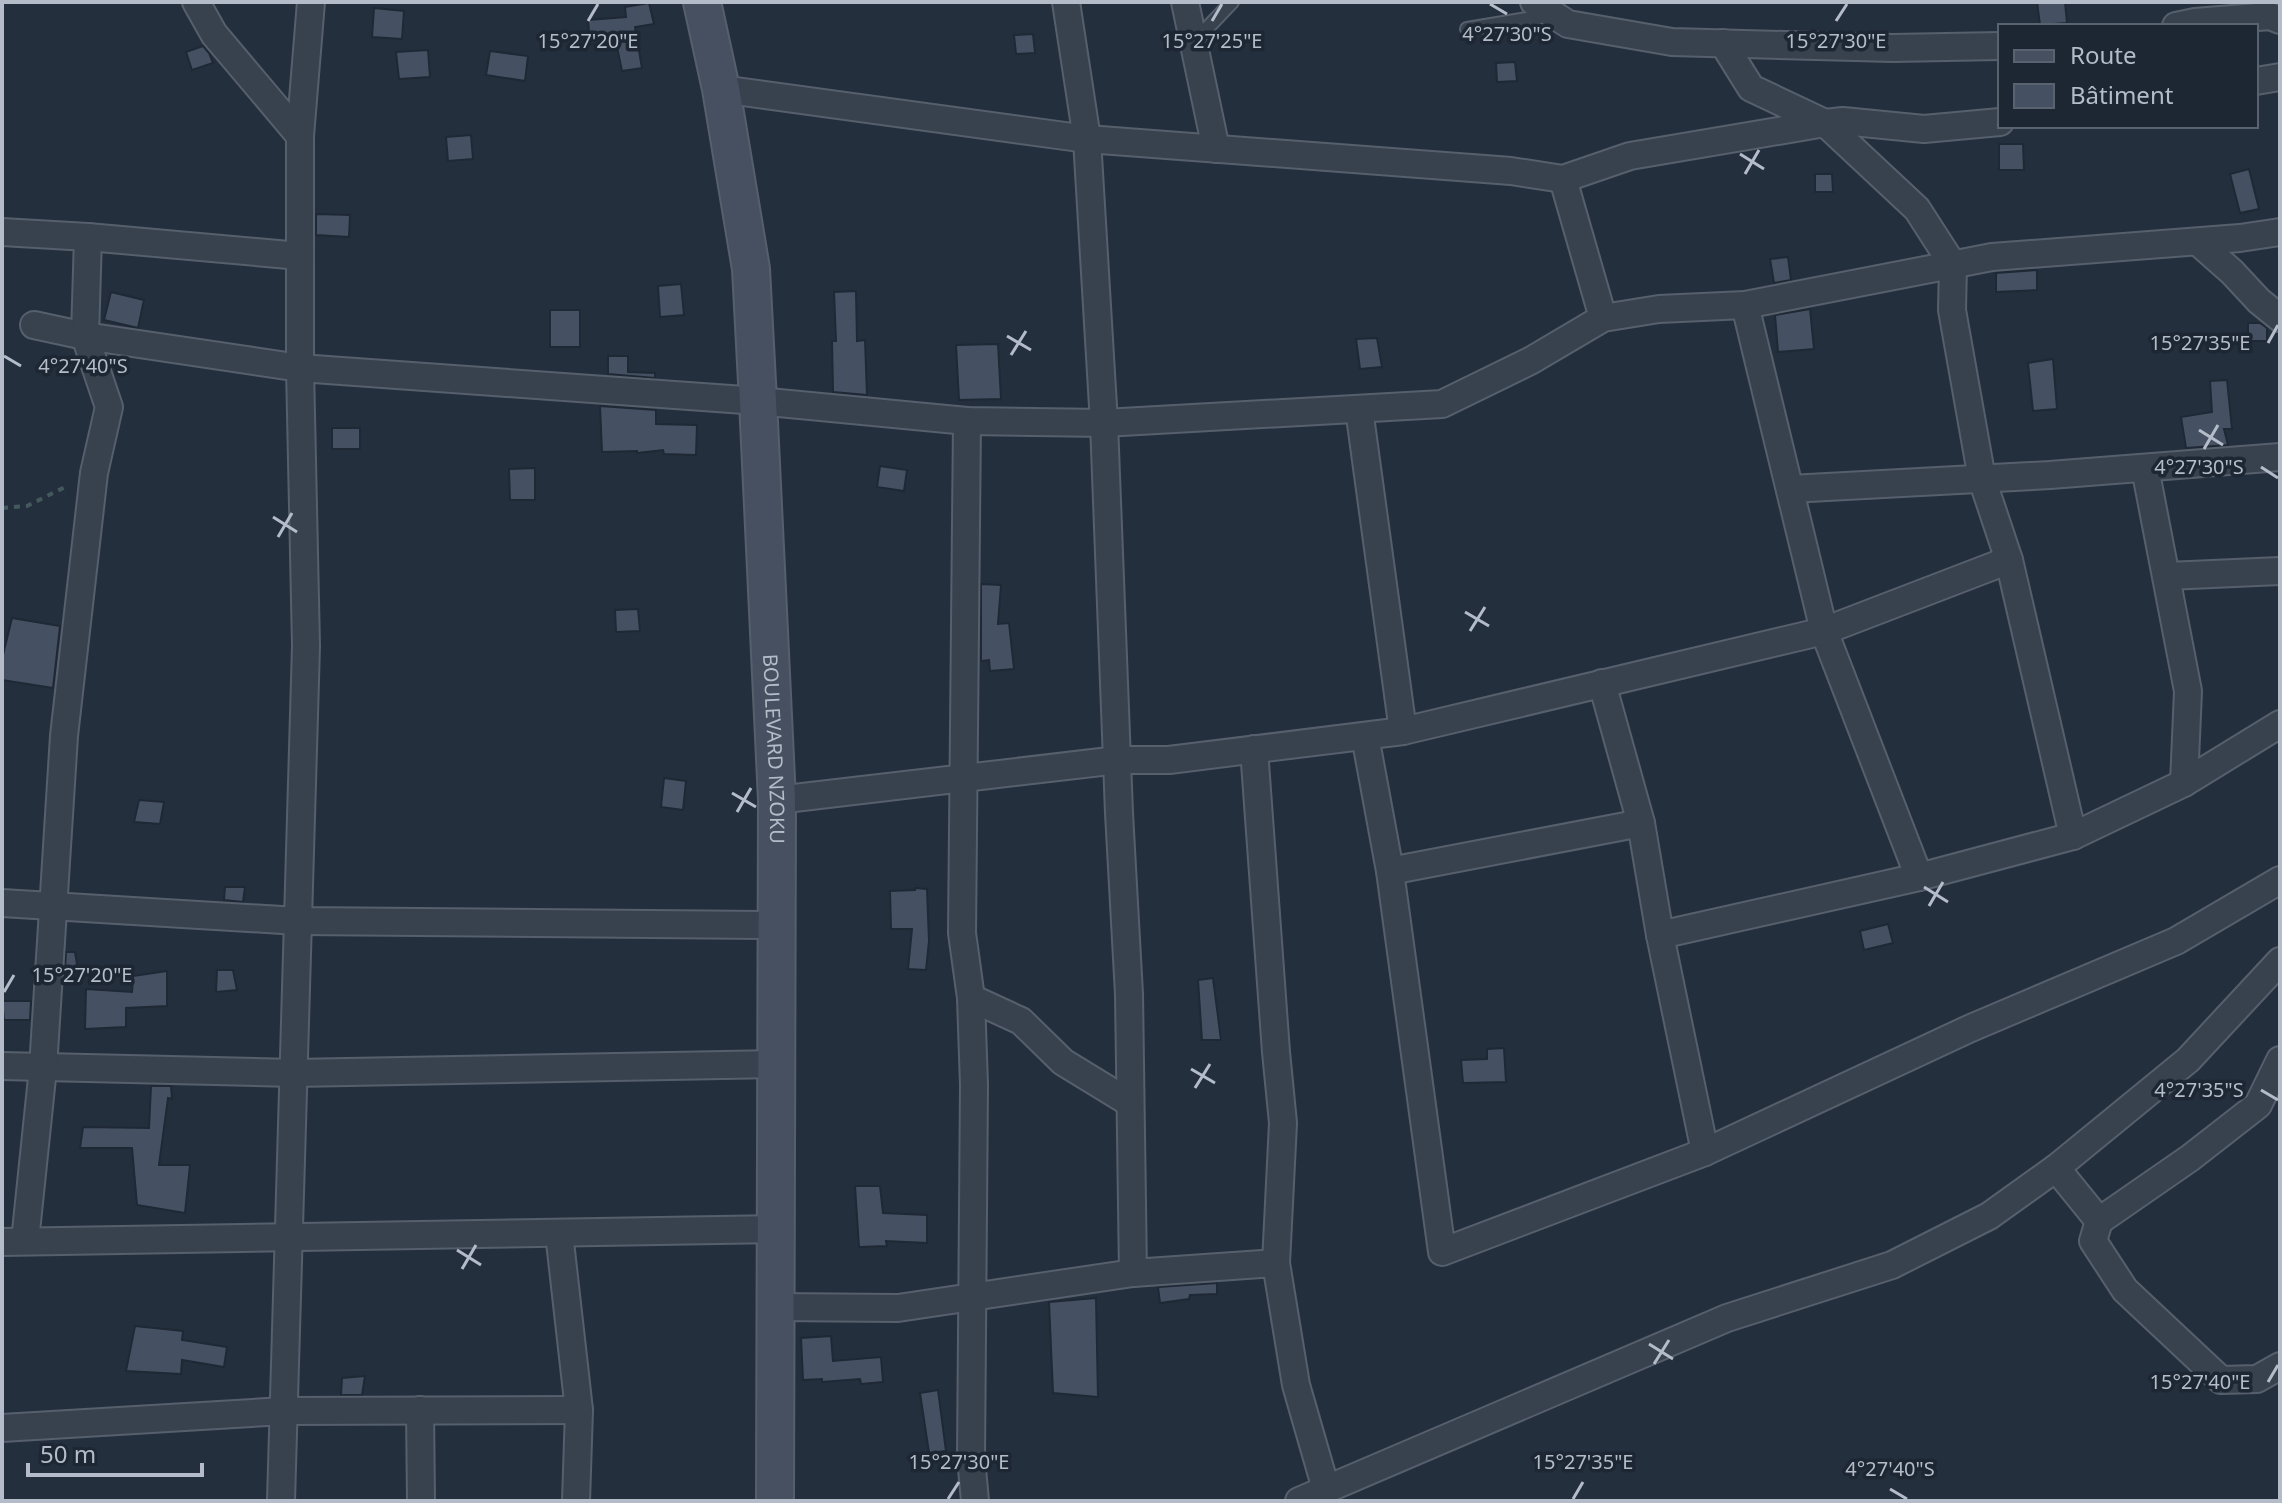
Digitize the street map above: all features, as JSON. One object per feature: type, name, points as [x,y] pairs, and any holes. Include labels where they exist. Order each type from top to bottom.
[{"type":"street","points":[[196,2],[214,34],[300,136]]},
{"type":"street","points":[[281,1501],[306,646],[300,368],[300,136],[311,2]]},
{"type":"street","name":"BOULEVARD NZOKU","points":[[702,2],[721,89],[751,269],[758,401],[777,800],[775,1501]]},
{"type":"street","points":[[1066,2],[1087,139],[1104,423],[1129,994],[1133,1273]]},
{"type":"street","points":[[1185,2],[1216,149]]},
{"type":"street","points":[[1544,8],[1568,24],[1672,42],[1893,48],[1998,46]]},
{"type":"street","points":[[2186,24],[2270,16],[2280,20]]},
{"type":"street","points":[[1723,43],[1751,88],[1825,123],[1917,209],[1953,265],[1952,310],[1982,479],[2009,560],[2073,836]]},
{"type":"street","points":[[2258,81],[2280,77]]},
{"type":"street","points":[[721,89],[1087,139],[1511,171],[1563,179],[1630,156],[1825,123],[1843,121],[1924,129],[1998,122]]},
{"type":"street","points":[[1563,179],[1603,318]]},
{"type":"street","points":[[2,232],[300,256]]},
{"type":"street","points":[[34,325],[85,336],[300,368],[758,401],[967,421],[1104,423],[1442,404],[1530,361],[1603,318],[1659,309],[1745,305],[1992,257],[2198,242],[2280,232]]},
{"type":"street","points":[[88,237],[85,336],[109,407],[94,473],[64,736],[43,1068],[13,1241],[775,1229]]},
{"type":"street","points":[[2198,242],[2280,318]]},
{"type":"street","points":[[1745,305],[1824,631],[1919,877]]},
{"type":"street","points":[[1359,409],[1403,731]]},
{"type":"street","points":[[967,421],[962,933],[971,998],[974,1085],[971,1458],[975,1501]]},
{"type":"street","points":[[1790,489],[1982,479],[2280,457]]},
{"type":"street","points":[[2145,468],[2188,691],[2184,783]]},
{"type":"street","points":[[777,800],[1118,760],[1169,760],[1403,731],[1824,631],[2009,560]]},
{"type":"street","points":[[2167,576],[2280,571]]},
{"type":"street","points":[[1602,683],[1641,823],[1660,935],[1705,1152]]},
{"type":"street","points":[[1660,935],[1919,877],[2073,836],[2184,783],[2280,724]]},
{"type":"street","points":[[1365,736],[1390,871],[1442,1252],[1705,1152],[1971,1028],[2176,941],[2280,880]]},
{"type":"street","points":[[1254,749],[1283,1123],[1276,1263],[1296,1385],[1326,1489]]},
{"type":"street","points":[[1390,871],[1641,823]]},
{"type":"street","points":[[2,903],[298,921],[776,925]]},
{"type":"street","points":[[1299,1501],[1727,1318],[1892,1265],[1989,1216],[2056,1168],[2188,1060],[2280,961]]},
{"type":"street","points":[[971,998],[1021,1021],[1063,1062],[1130,1103]]},
{"type":"street","points":[[2280,1060],[2258,1105],[2190,1158],[2099,1221],[2093,1241],[2125,1290],[2221,1380],[2257,1379],[2280,1366]]},
{"type":"street","points":[[2,1066],[294,1073],[776,1064]]},
{"type":"street","points":[[2056,1168],[2099,1221]]},
{"type":"street","points":[[559,1233],[579,1410],[576,1501]]},
{"type":"street","points":[[775,1307],[898,1308],[1133,1273],[1276,1263]]},
{"type":"street","points":[[420,1410],[421,1501]]},
{"type":"street","points":[[2,1428],[284,1411],[579,1410]]},
{"type":"lane","points":[[1194,42],[1232,2]]},
{"type":"lane","points":[[1467,29],[1544,8]]},
{"type":"path","points":[[2,508],[27,506],[94,473]]},
{"type":"building","points":[[2037,2],[2065,2],[2067,23],[2040,24]]},
{"type":"building","points":[[649,3],[654,24],[635,27],[642,68],[622,71],[616,42],[590,44],[588,20],[626,17],[625,7]]},
{"type":"building","points":[[374,8],[404,11],[402,39],[372,37]]},
{"type":"building","points":[[1033,34],[1035,53],[1016,54],[1014,35]]},
{"type":"building","points":[[203,46],[213,63],[192,70],[186,52]]},
{"type":"building","points":[[428,50],[430,77],[399,79],[396,52]]},
{"type":"building","points":[[490,51],[528,56],[525,81],[486,75]]},
{"type":"building","points":[[1515,62],[1517,81],[1497,82],[1496,63]]},
{"type":"building","points":[[471,135],[473,159],[448,161],[446,137]]},
{"type":"building","points":[[1999,144],[2023,144],[2024,170],[1999,170]]},
{"type":"building","points":[[2249,169],[2259,209],[2240,213],[2230,174]]},
{"type":"building","points":[[1815,174],[1832,174],[1833,192],[1815,192]]},
{"type":"building","points":[[316,214],[350,215],[349,237],[316,235]]},
{"type":"building","points":[[1788,257],[1791,280],[1774,283],[1770,259]]},
{"type":"building","points":[[2037,270],[2037,290],[1996,292],[1996,273]]},
{"type":"building","points":[[681,284],[684,315],[660,317],[658,286]]},
{"type":"building","points":[[856,291],[857,341],[865,340],[867,395],[833,392],[832,341],[836,341],[834,292]]},
{"type":"building","points":[[111,292],[144,300],[138,328],[104,320]]},
{"type":"building","points":[[1810,309],[1814,349],[1778,352],[1775,315]]},
{"type":"building","points":[[550,310],[580,310],[580,347],[550,347]]},
{"type":"building","points":[[2248,323],[2260,323],[2267,328],[2267,341],[2248,341]]},
{"type":"building","points":[[1377,338],[1382,367],[1360,369],[1356,339]]},
{"type":"building","points":[[998,344],[1001,399],[959,400],[956,345]]},
{"type":"building","points":[[608,356],[628,356],[628,372],[655,373],[655,378],[608,374]]},
{"type":"building","points":[[2053,359],[2057,409],[2033,411],[2028,363]]},
{"type":"building","points":[[2227,380],[2232,429],[2224,429],[2228,445],[2186,448],[2181,417],[2212,412],[2210,381]]},
{"type":"building","points":[[600,406],[656,410],[656,424],[697,425],[696,455],[664,454],[663,450],[602,452]]},
{"type":"building","points":[[332,428],[360,428],[360,449],[332,449]]},
{"type":"building","points":[[880,466],[907,470],[904,491],[877,487]]},
{"type":"building","points":[[535,468],[535,500],[510,500],[509,469]]},
{"type":"building","points":[[981,584],[1001,585],[998,624],[1009,623],[1014,669],[990,671],[989,660],[981,661]]},
{"type":"building","points":[[638,609],[640,631],[616,632],[615,610]]},
{"type":"building","points":[[12,618],[60,626],[53,688],[2,680],[2,659]]},
{"type":"building","points":[[664,778],[686,781],[683,810],[661,807]]},
{"type":"building","points":[[139,800],[164,802],[160,824],[134,822]]},
{"type":"building","points":[[225,887],[245,887],[243,902],[224,900]]},
{"type":"building","points":[[927,889],[929,941],[926,970],[908,969],[912,929],[891,929],[890,891]]},
{"type":"building","points":[[1888,924],[1893,943],[1864,950],[1860,931]]},
{"type":"building","points":[[66,952],[75,952],[78,970],[65,970]]},
{"type":"building","points":[[217,970],[233,970],[237,990],[216,992]]},
{"type":"building","points":[[167,971],[167,1006],[126,1008],[126,1027],[85,1029],[86,989],[132,992],[133,976]]},
{"type":"building","points":[[1213,978],[1221,1040],[1202,1040],[1198,980]]},
{"type":"building","points":[[2,1001],[31,1001],[30,1020],[4,1020]]},
{"type":"building","points":[[1504,1048],[1506,1082],[1463,1083],[1461,1060],[1487,1059],[1487,1049]]},
{"type":"building","points":[[151,1086],[171,1086],[172,1099],[168,1098],[159,1165],[190,1165],[185,1213],[137,1205],[132,1148],[80,1148],[83,1127],[149,1128]]},
{"type":"building","points":[[855,1186],[880,1186],[883,1213],[927,1215],[927,1243],[886,1241],[887,1246],[859,1247]]},
{"type":"building","points":[[1217,1283],[1217,1294],[1190,1295],[1189,1299],[1160,1303],[1158,1287]]},
{"type":"building","points":[[1096,1298],[1098,1397],[1053,1393],[1049,1302]]},
{"type":"building","points":[[135,1326],[183,1331],[182,1340],[227,1347],[224,1367],[182,1360],[181,1374],[126,1371]]},
{"type":"building","points":[[831,1336],[833,1361],[881,1357],[883,1382],[861,1384],[860,1379],[803,1380],[801,1338]]},
{"type":"building","points":[[365,1376],[362,1395],[341,1395],[342,1378]]},
{"type":"building","points":[[938,1390],[946,1451],[929,1453],[920,1393]]}]
